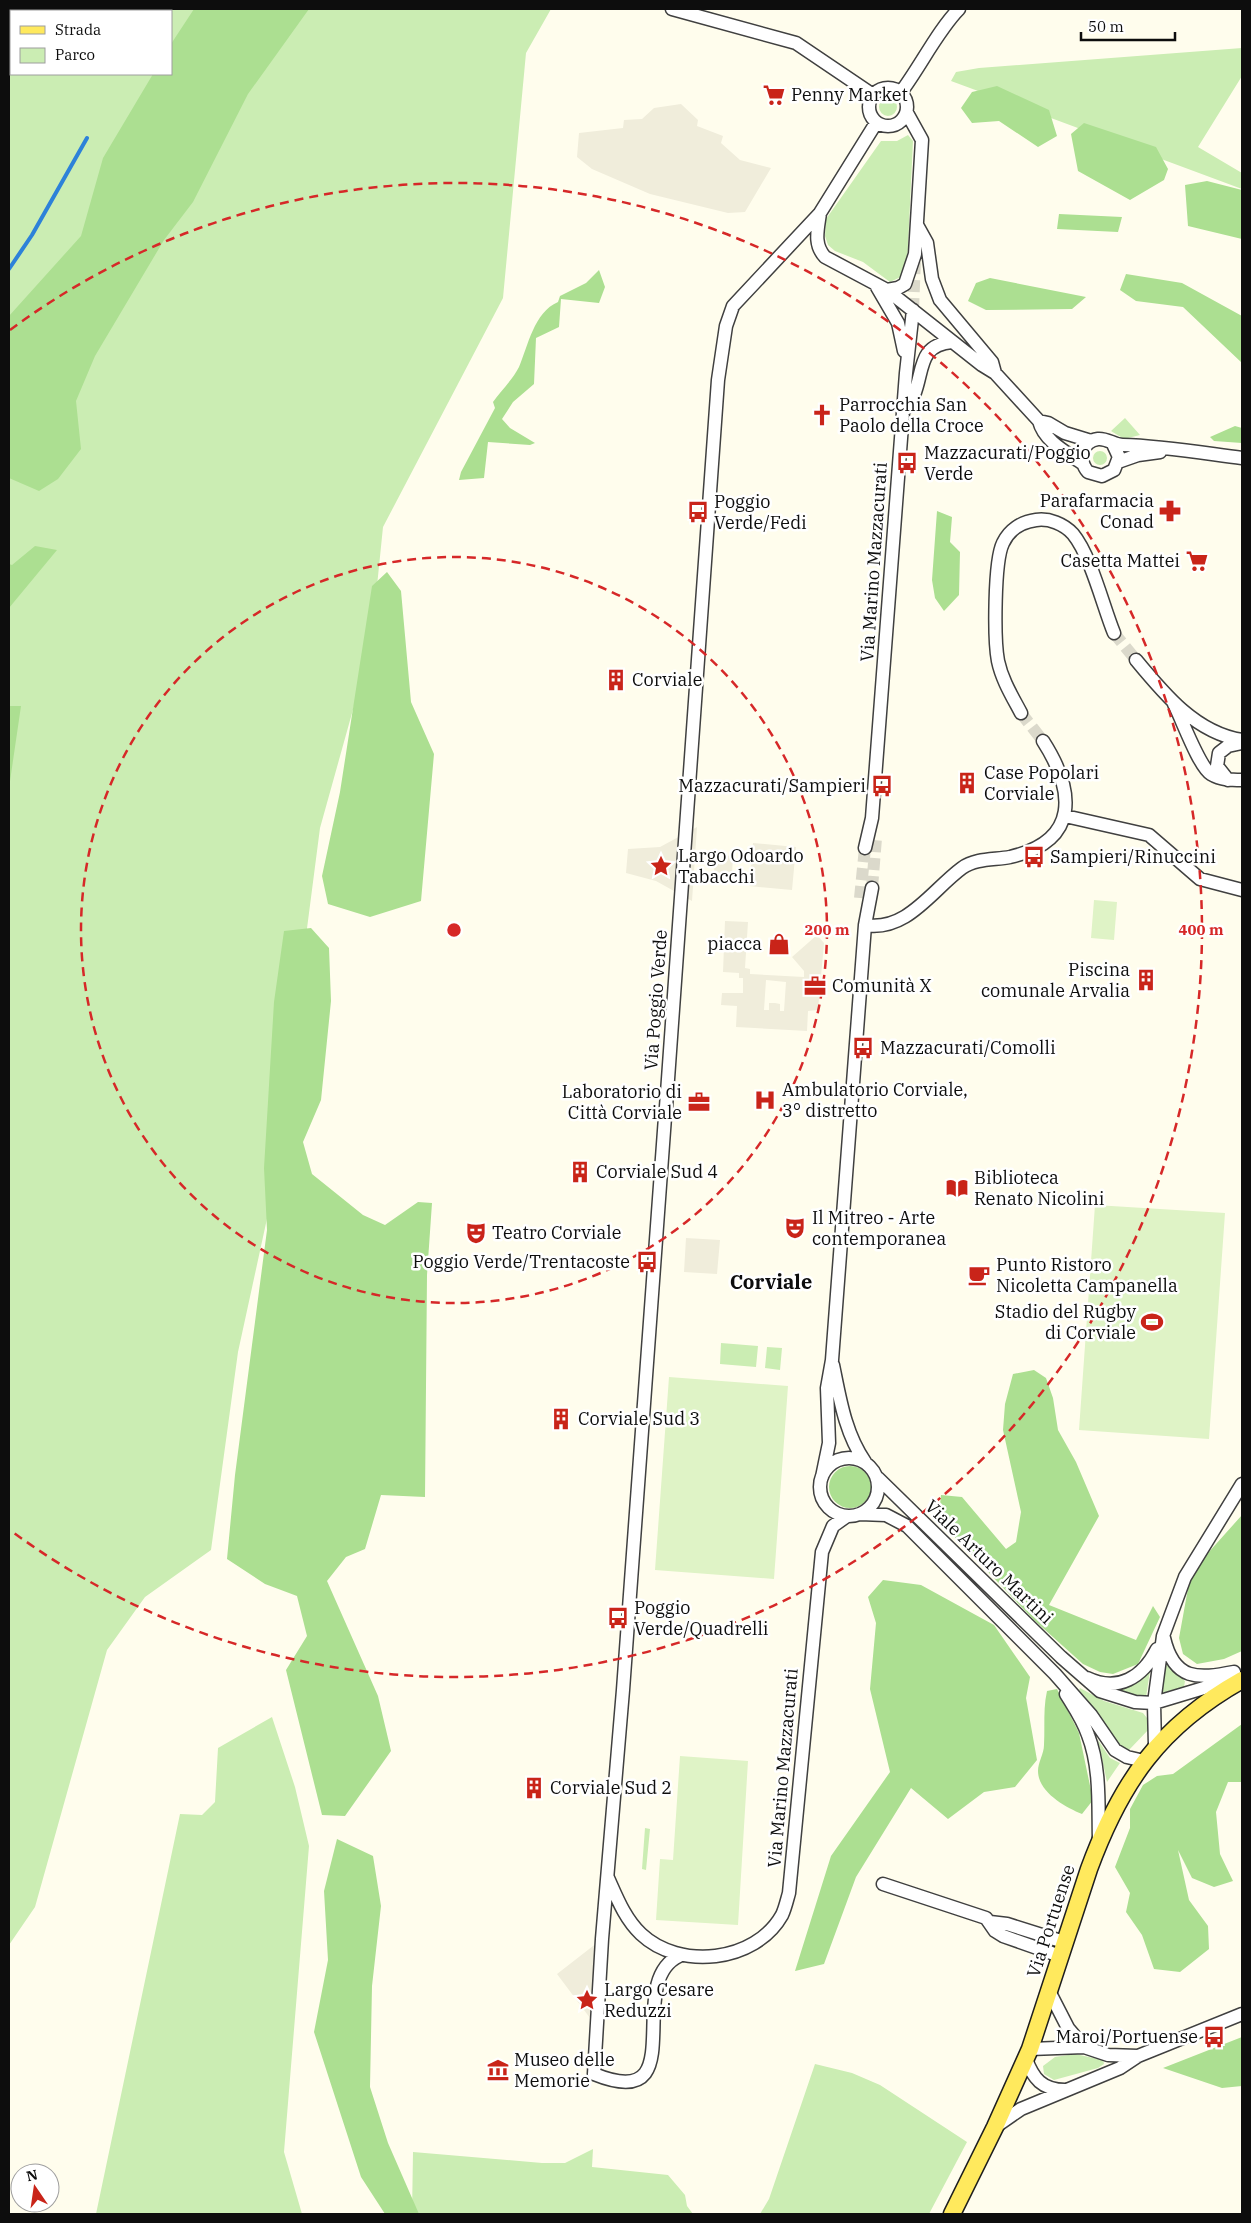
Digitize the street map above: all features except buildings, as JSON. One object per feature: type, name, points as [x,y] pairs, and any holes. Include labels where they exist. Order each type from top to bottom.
[{"type":"main road","name":"Via Portuense","points":[[952,2214],[995,2127],[1028,2054],[1099,1843],[1120,1799],[1155,1747],[1204,1704],[1242,1680]]},
{"type":"street","points":[[672,9],[796,43],[873,95]]},
{"type":"street","points":[[901,92],[919,69],[944,26],[959,9]]},
{"type":"street","points":[[881,288],[898,288],[905,284],[915,254],[922,140],[908,113],[908,104],[901,92],[886,88],[873,95],[869,110],[876,123],[894,126],[908,113]]},
{"type":"street","points":[[876,123],[820,213],[817,239],[820,252],[830,261],[881,288],[913,310],[952,342],[995,373],[1039,421],[1091,441],[1103,439],[1113,444],[1143,444],[1170,450],[1242,458]]},
{"type":"street","name":"Via Poggio Verde","points":[[608,1878],[687,833],[718,380],[726,326],[730,312],[737,301],[820,213]]},
{"type":"street","points":[[917,225],[927,243],[932,278],[940,300],[992,362],[995,373]]},
{"type":"street","points":[[881,288],[898,323],[903,344],[906,373]]},
{"type":"street","name":"Via Marino Mazzacurati","points":[[865,848],[872,818],[906,373],[913,310]]},
{"type":"street","points":[[903,412],[914,396],[928,352],[935,346],[952,342]]},
{"type":"street","points":[[1039,421],[1041,430],[1057,446],[1082,462],[1088,472],[1102,476],[1111,473],[1118,462],[1118,452],[1113,444]]},
{"type":"street","points":[[1082,462],[1083,450],[1091,441]]},
{"type":"street","points":[[1118,462],[1138,454],[1170,450]]},
{"type":"street","points":[[1021,713],[1005,683],[998,661],[996,638],[999,556],[1004,541],[1016,527],[1033,520],[1049,520],[1073,534],[1084,553],[1114,633]]},
{"type":"street","points":[[1136,660],[1173,702],[1208,729],[1242,741]]},
{"type":"street","points":[[1173,702],[1204,767],[1211,774],[1228,780],[1242,780]]},
{"type":"street","points":[[860,898],[865,920],[876,927],[888,925],[910,914],[964,867],[977,862],[1024,853],[1036,848],[1049,839],[1064,816],[1066,798],[1064,781],[1057,762],[1042,740]]},
{"type":"street","points":[[1228,780],[1217,766],[1219,752],[1242,741]]},
{"type":"street","points":[[1064,816],[1113,828],[1149,834],[1200,879],[1242,890]]},
{"type":"street","name":"Via Marino Mazzacurati","points":[[872,818],[876,838]]},
{"type":"street","points":[[832,1360],[845,1421],[851,1438],[865,1462],[878,1478],[879,1487],[874,1503],[860,1514],[847,1516],[832,1510],[824,1501],[820,1489],[829,1444],[827,1388],[832,1360],[865,920],[872,888]]},
{"type":"street","points":[[822,1477],[825,1470],[836,1460],[851,1458],[865,1462]]},
{"type":"street","name":"Viale Arturo Martini","points":[[878,1478],[1077,1672],[1097,1689],[1108,1695],[1135,1702],[1154,1703],[1242,1676]]},
{"type":"street","points":[[1155,1747],[1154,1703],[1163,1636],[1185,1577],[1242,1484]]},
{"type":"street","name":"Viale Arturo Martini","points":[[860,1514],[886,1515],[907,1526],[1055,1674],[1091,1715],[1115,1750],[1127,1757],[1144,1761]]},
{"type":"street","name":"Via Marino Mazzacurati","points":[[678,1956],[711,1956],[740,1948],[763,1935],[782,1915],[789,1893],[822,1552],[833,1526],[847,1516]]},
{"type":"street","points":[[1163,1636],[1172,1661],[1184,1672],[1204,1677],[1242,1671]]},
{"type":"street","name":"Viale Arturo Martini","points":[[1077,1672],[1100,1682],[1130,1679],[1147,1667],[1163,1636]]},
{"type":"street","name":"Viale Arturo Martini","points":[[1055,1674],[1083,1723],[1092,1746],[1098,1791],[1099,1843]]},
{"type":"street","points":[[608,1878],[625,1913],[640,1933],[659,1947],[678,1956]]},
{"type":"street","points":[[608,1878],[602,1939],[594,2074],[620,2083],[635,2081],[649,2068],[658,1977],[666,1962],[678,1956]]},
{"type":"street","points":[[883,1884],[986,1918],[1003,1936],[1062,1949]]},
{"type":"street","points":[[1049,1990],[1068,2028],[1084,2047]]},
{"type":"street","points":[[995,2127],[1020,2109],[1120,2068],[1138,2056],[1242,2014]]},
{"type":"street","points":[[1068,2090],[1054,2090],[1042,2085],[1032,2074],[1028,2054],[1084,2047],[1108,2055],[1138,2056]]},
{"type":"green space","points":[[194,9],[309,9],[248,94],[193,202],[164,240],[95,356],[76,401],[81,449],[58,479],[39,491],[9,478],[9,316],[81,236],[103,158],[152,75],[172,75],[172,42]]},
{"type":"green space","points":[[551,9],[526,53],[503,298],[383,527],[371,645],[320,828],[273,1191],[238,1352],[211,1550],[145,1597],[107,1650],[35,1907],[9,1945],[9,55],[10,75],[172,75],[172,10],[42,10]]},
{"type":"green space","points":[[1242,48],[1242,76],[1198,147],[1242,173],[1242,189],[951,81],[956,72],[979,68]]},
{"type":"green space","points":[[997,86],[1049,110],[1057,136],[1038,147],[999,121],[972,123],[961,108],[972,92]]},
{"type":"green space","points":[[888,98],[894,101],[897,107],[894,113],[888,116],[882,113],[879,107],[882,101]]},
{"type":"green space","points":[[1084,123],[1156,147],[1168,169],[1164,180],[1130,200],[1078,171],[1071,134]]},
{"type":"green space","points":[[908,135],[913,141],[907,267],[905,275],[890,282],[863,262],[835,251],[828,245],[825,236],[826,219],[881,141],[897,141]]},
{"type":"green space","points":[[1207,181],[1242,190],[1242,239],[1188,226],[1185,185]]},
{"type":"green space","points":[[1059,214],[1122,217],[1118,232],[1057,229]]},
{"type":"green space","points":[[599,270],[605,287],[599,303],[561,299],[559,327],[536,338],[534,384],[513,402],[502,419],[510,428],[535,443],[530,445],[488,442],[484,478],[459,480],[461,472],[495,408],[493,402],[519,367],[537,321],[543,313],[558,302],[560,296],[586,283]]},
{"type":"green space","points":[[1126,274],[1182,283],[1242,316],[1242,363],[1183,307],[1136,301],[1120,290]]},
{"type":"green space","points":[[990,278],[1086,297],[1072,309],[986,310],[968,301],[976,283]]},
{"type":"green space","points":[[1125,418],[1140,435],[1124,439],[1111,431]]},
{"type":"green space","points":[[1235,426],[1242,428],[1242,443],[1214,441],[1210,437]]},
{"type":"green space","points":[[1097,451],[1103,451],[1107,458],[1103,465],[1097,465],[1093,461],[1093,455]]},
{"type":"green space","points":[[937,511],[952,517],[950,542],[960,552],[959,595],[944,611],[935,598],[932,580]]},
{"type":"green space","points":[[35,546],[57,550],[9,608],[9,564],[12,565]]},
{"type":"green space","points":[[387,572],[401,591],[411,702],[434,754],[421,901],[370,917],[328,904],[322,876],[340,792],[372,586]]},
{"type":"green space","points":[[9,706],[21,706],[9,788]]},
{"type":"green space","points":[[1094,900],[1117,902],[1114,940],[1091,938]]},
{"type":"green space","points":[[311,928],[329,948],[331,1001],[321,1100],[303,1142],[312,1174],[363,1215],[385,1225],[418,1202],[432,1203],[427,1275],[425,1497],[381,1495],[365,1549],[346,1557],[327,1581],[378,1696],[391,1751],[345,1816],[322,1815],[286,1670],[307,1636],[297,1596],[265,1584],[227,1559],[235,1475],[267,1230],[264,1168],[274,1002],[284,931]]},
{"type":"green space","name":"Stadio del Rugby di Corviale","points":[[1095,1205],[1225,1213],[1209,1439],[1079,1430]]},
{"type":"green space","points":[[721,1343],[758,1346],[756,1367],[720,1364]]},
{"type":"green space","points":[[767,1347],[782,1348],[780,1370],[765,1368]]},
{"type":"green space","points":[[1034,1370],[1046,1378],[1053,1398],[1058,1430],[1076,1462],[1099,1516],[1049,1605],[1136,1640],[1153,1606],[1160,1617],[1138,1664],[1113,1674],[1100,1672],[1083,1664],[1034,1620],[948,1530],[940,1505],[941,1495],[962,1497],[1006,1549],[1016,1542],[1021,1512],[1003,1430],[1005,1404],[1013,1374]]},
{"type":"green space","points":[[669,1377],[788,1386],[774,1579],[655,1570]]},
{"type":"green space","points":[[850,1466],[865,1472],[871,1487],[865,1502],[850,1508],[835,1502],[829,1487],[835,1472]]},
{"type":"green space","points":[[1242,1515],[1242,1651],[1224,1659],[1197,1664],[1183,1654],[1179,1638],[1191,1572]]},
{"type":"green space","points":[[883,1580],[921,1585],[994,1625],[1030,1677],[1026,1698],[1037,1760],[1015,1787],[984,1792],[948,1819],[911,1788],[856,1877],[824,1964],[795,1971],[831,1856],[890,1772],[870,1689],[876,1623],[868,1597]]},
{"type":"green space","points":[[1165,1663],[1185,1681],[1184,1687],[1161,1693]]},
{"type":"green space","points":[[1150,1671],[1146,1697],[1116,1693],[1115,1687]]},
{"type":"green space","points":[[1080,1688],[1104,1701],[1143,1713],[1147,1718],[1149,1729],[1129,1750],[1122,1749],[1079,1690]]},
{"type":"green space","points":[[1057,1689],[1079,1733],[1093,1800],[1082,1814],[1054,1798],[1042,1786],[1039,1779],[1038,1768],[1044,1748],[1047,1691]]},
{"type":"green space","points":[[272,1717],[295,1787],[309,1846],[284,2152],[302,2214],[96,2214],[180,1814],[202,1815],[215,1802],[218,1748]]},
{"type":"green space","points":[[1242,1724],[1242,1782],[1228,1782],[1216,1812],[1220,1854],[1233,1881],[1214,1887],[1192,1878],[1178,1850],[1189,1900],[1208,1926],[1209,1949],[1180,1972],[1154,1969],[1142,1935],[1126,1912],[1130,1893],[1115,1867],[1130,1828],[1130,1809],[1143,1785],[1157,1776],[1173,1774]]},
{"type":"green space","points":[[1098,1740],[1110,1758],[1120,1763],[1107,1782]]},
{"type":"green space","points":[[680,1756],[748,1761],[738,1925],[656,1920],[660,1859],[673,1860]]},
{"type":"green space","points":[[645,1828],[650,1829],[646,1870],[642,1869]]},
{"type":"green space","points":[[337,1839],[373,1856],[381,1906],[372,1986],[370,2087],[388,2143],[419,2214],[385,2214],[361,2177],[314,2032],[328,1960],[324,1891]]},
{"type":"green space","points":[[1242,2037],[1242,2086],[1222,2088],[1163,2068]]},
{"type":"green space","points":[[1075,2054],[1103,2060],[1104,2064],[1098,2068],[1054,2080],[1044,2074],[1043,2066],[1055,2057]]},
{"type":"green space","points":[[815,2064],[852,2073],[880,2085],[967,2142],[929,2214],[760,2214],[769,2199]]},
{"type":"green space","points":[[593,2149],[592,2167],[668,2175],[685,2195],[687,2206],[693,2214],[412,2214],[413,2152],[542,2163],[565,2163]]},
{"type":"shaded area","points":[[681,104],[698,120],[697,126],[723,136],[721,143],[740,160],[771,168],[745,212],[728,213],[650,194],[592,169],[577,157],[579,133],[623,128],[624,120],[642,119],[654,108]]},
{"type":"shaded area","name":"Largo Odoardo Tabacchi","points":[[697,827],[692,901],[656,881],[626,873],[628,849],[660,847]]},
{"type":"shaded area","points":[[753,843],[796,847],[792,890],[749,886]]},
{"type":"shaded area","points":[[715,855],[733,856],[732,874],[714,873]]},
{"type":"shaded area","points":[[725,921],[748,922],[745,968],[750,969],[750,974],[804,977],[804,971],[792,957],[817,935],[824,943],[818,1010],[808,1011],[807,1031],[736,1027],[737,1006],[721,1005],[722,993],[743,993],[743,978],[739,978],[739,973],[723,972]],"holes":[[[766,980],[786,982],[784,1011],[780,1011],[780,1004],[775,1003],[769,1003],[769,1010],[764,1010]]]},
{"type":"shaded area","points":[[686,1238],[720,1240],[717,1274],[684,1272]]},
{"type":"shaded area","name":"Largo Cesare Reduzzi","points":[[602,1939],[596,2026],[557,1974]]},
{"type":"waterway","points":[[9,269],[32,235],[87,138]]},
{"type":"tunnel","points":[[913,310],[915,260]]},
{"type":"tunnel","points":[[1114,633],[1136,660]]},
{"type":"tunnel","points":[[1021,713],[1043,741]]},
{"type":"tunnel","points":[[872,888],[876,838]]},
{"type":"tunnel","points":[[860,898],[865,848]]},
{"type":"place","name":"Penny Market","points":[[774,95]]},
{"type":"place","name":"Parrocchia San Paolo della Croce","points":[[822,415]]},
{"type":"place","name":"Mazzacurati/Poggio Verde","points":[[907,463]]},
{"type":"place","name":"Parafarmacia Conad","points":[[1170,511]]},
{"type":"place","name":"Poggio Verde/Fedi","points":[[698,512]]},
{"type":"place","name":"Casetta Mattei","points":[[1197,561]]},
{"type":"place","name":"Corviale","points":[[616,680]]},
{"type":"place","name":"Case Popolari Corviale","points":[[967,783]]},
{"type":"place","name":"Mazzacurati/Sampieri","points":[[882,786]]},
{"type":"place","name":"Sampieri/Rinuccini","points":[[1034,857]]},
{"type":"place","name":"Largo Odoardo Tabacchi","points":[[661,866]]},
{"type":"place","name":"piacca","points":[[779,944]]},
{"type":"place","name":"Piscina comunale Arvalia","points":[[1146,980]]},
{"type":"place","name":"Comunità X","points":[[815,986]]},
{"type":"place","name":"Mazzacurati/Comolli","points":[[863,1048]]},
{"type":"place","name":"Ambulatorio Corviale, 3° distretto","points":[[765,1100]]},
{"type":"place","name":"Laboratorio di Città Corviale","points":[[699,1102]]},
{"type":"place","name":"Corviale Sud 4","points":[[580,1172]]},
{"type":"place","name":"Biblioteca Renato Nicolini","points":[[957,1188]]},
{"type":"place","name":"Il Mitreo - Arte contemporanea","points":[[795,1228]]},
{"type":"place","name":"Teatro Corviale","points":[[476,1233]]},
{"type":"place","name":"Poggio Verde/Trentacoste","points":[[647,1262]]},
{"type":"place","name":"Punto Ristoro Nicoletta Campanella","points":[[979,1275]]},
{"type":"place","name":"Stadio del Rugby di Corviale","points":[[1152,1322]]},
{"type":"place","name":"Corviale Sud 3","points":[[561,1419]]},
{"type":"place","name":"Poggio Verde/Quadrelli","points":[[618,1618]]},
{"type":"place","name":"Corviale Sud 2","points":[[534,1788]]},
{"type":"place","name":"Largo Cesare Reduzzi","points":[[587,2000]]},
{"type":"place","name":"Maroi/Portuense","points":[[1214,2037]]},
{"type":"place","name":"Museo delle Memorie","points":[[498,2070]]},
{"type":"district","name":"Corviale","points":[[771,1282]]}]
